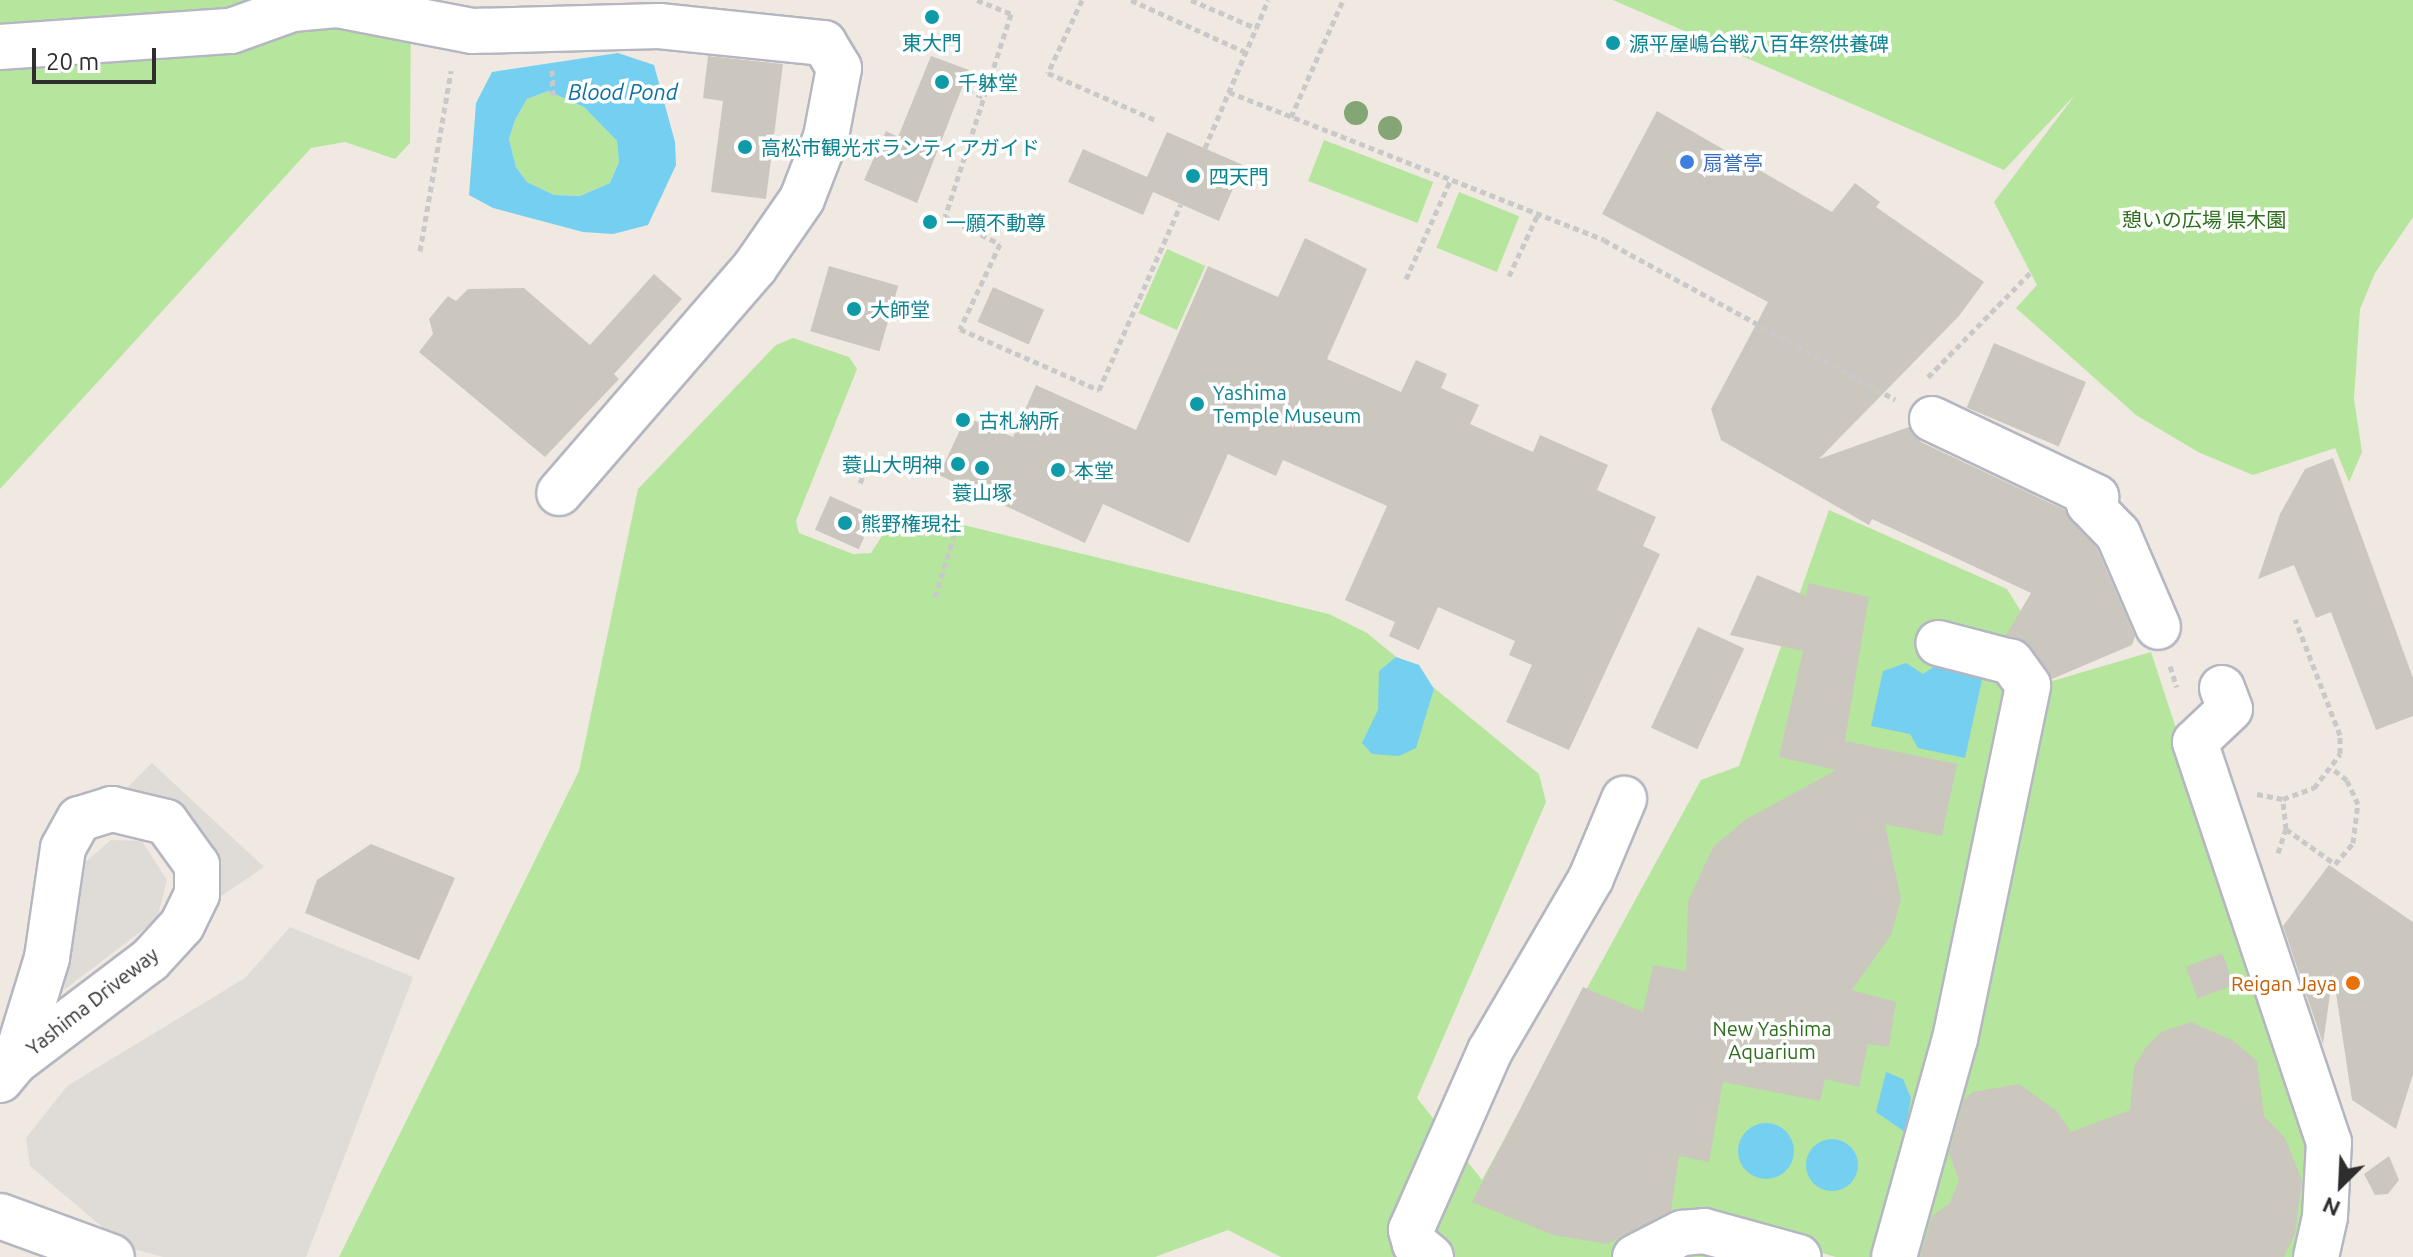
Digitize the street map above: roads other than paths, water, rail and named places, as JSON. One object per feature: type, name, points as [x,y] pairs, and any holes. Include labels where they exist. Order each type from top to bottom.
[{"type":"street","points":[[0,47],[231,31],[312,6],[472,31],[659,26],[783,36],[824,43],[839,68],[817,165],[784,230],[559,493]]},
{"type":"street","points":[[1928,400],[2096,497],[2089,504],[2118,534],[2158,627]]},
{"type":"street","points":[[1894,1257],[1955,1039],[2028,685],[2011,662],[1938,643]]},
{"type":"street","points":[[2222,688],[2230,709],[2195,742],[2329,1142],[2325,1217],[2316,1257]]},
{"type":"street","points":[[1431,1257],[1415,1244],[1411,1230],[1490,1051],[1591,878],[1624,799]]},
{"type":"street","name":"Yashima Driveway","points":[[112,809],[166,822],[197,865],[197,894],[182,925],[150,960],[8,1071],[47,958],[63,848],[79,819],[112,809]]},
{"type":"street","points":[[0,1216],[112,1257]]},
{"type":"street","points":[[1635,1257],[1682,1233],[1704,1231],[1799,1257]]},
{"type":"water","name":"Blood Pond","points":[[618,53],[654,65],[675,142],[676,165],[648,225],[613,234],[583,232],[493,208],[469,195],[476,103],[492,72]],"holes":[[[548,91],[584,107],[617,141],[619,162],[610,183],[580,196],[554,195],[527,182],[516,167],[509,139],[527,99]]]},
{"type":"water","points":[[1396,657],[1419,665],[1434,689],[1416,748],[1399,756],[1372,754],[1362,743],[1378,710],[1379,671]]},
{"type":"water","points":[[1906,663],[1923,674],[1937,665],[1983,675],[1965,758],[1918,748],[1910,734],[1871,726],[1883,671]]},
{"type":"water","points":[[1886,1072],[1903,1079],[1911,1098],[1905,1132],[1876,1112]]},
{"type":"water","points":[[1766,1123],[1786,1131],[1794,1151],[1786,1171],[1766,1179],[1746,1171],[1738,1151],[1746,1131]]},
{"type":"water","points":[[1832,1139],[1850,1147],[1858,1165],[1850,1183],[1832,1191],[1814,1183],[1806,1165],[1814,1147]]},
{"type":"place","name":"東大門","points":[[932,17]]},
{"type":"place","name":"源平屋嶋合戦八百年祭供養碑","points":[[1613,43]]},
{"type":"place","name":"千躰堂","points":[[942,82]]},
{"type":"place","name":"高松市観光ボランティアガイド","points":[[745,147]]},
{"type":"place","name":"扇誉亭","points":[[1687,162]]},
{"type":"place","name":"四天門","points":[[1193,176]]},
{"type":"place","name":"一願不動尊","points":[[930,222]]},
{"type":"place","name":"大師堂","points":[[854,309]]},
{"type":"place","name":"Yashima Temple Museum","points":[[1197,404]]},
{"type":"place","name":"古札納所","points":[[963,420]]},
{"type":"place","name":"蓑山大明神","points":[[958,464]]},
{"type":"place","name":"蓑山塚","points":[[982,468]]},
{"type":"place","name":"本堂","points":[[1058,470]]},
{"type":"place","name":"熊野権現社","points":[[845,523]]},
{"type":"place","name":"Reigan Jaya","points":[[2353,983]]},
{"type":"park label","name":"憩いの広場 県木園","points":[[2204,219]]},
{"type":"park label","name":"New Yashima Aquarium","points":[[1772,1040]]}]
